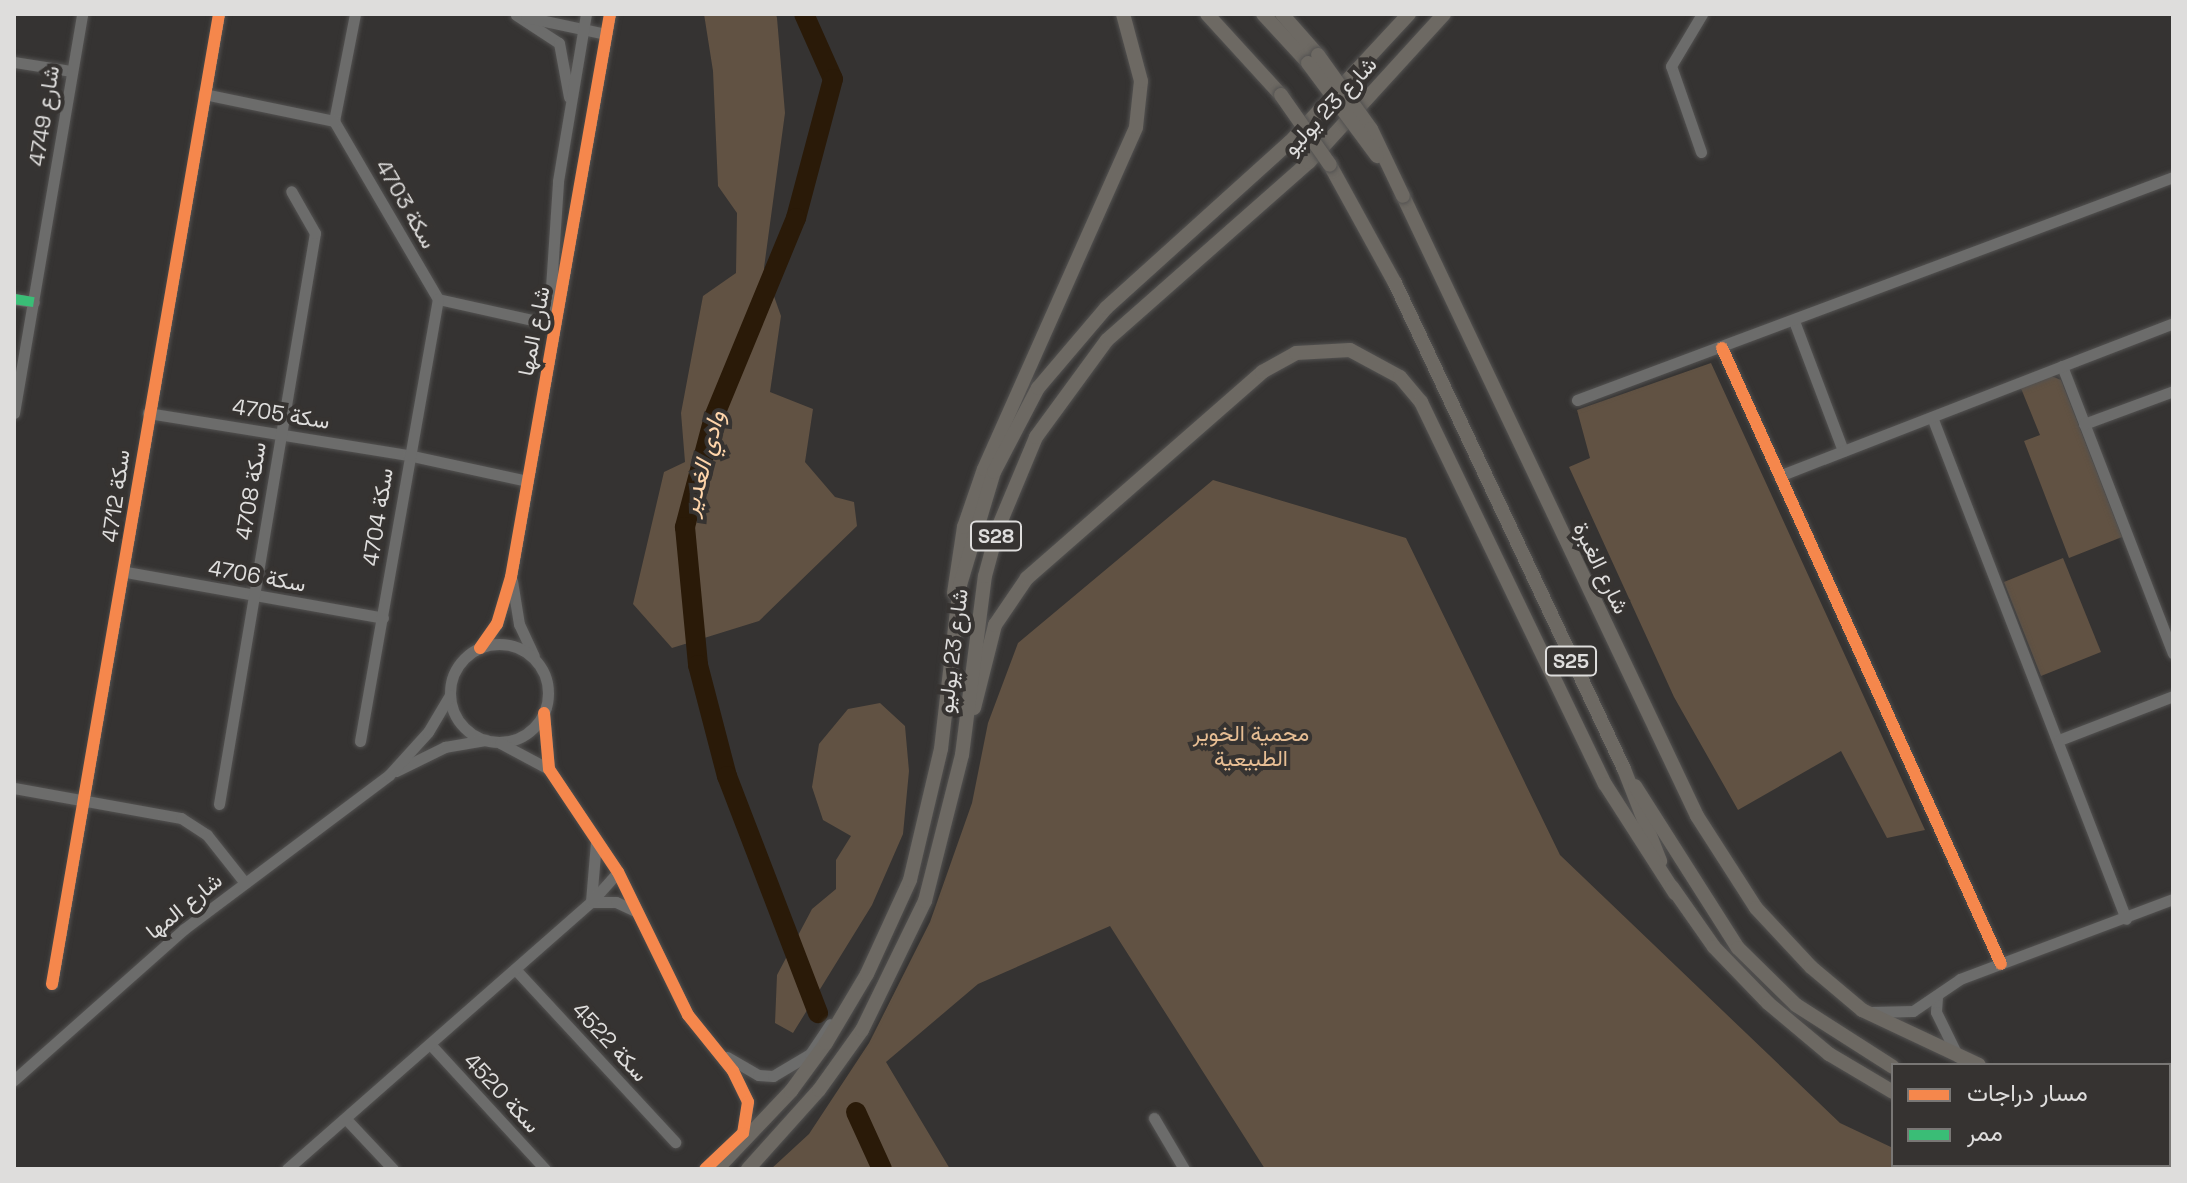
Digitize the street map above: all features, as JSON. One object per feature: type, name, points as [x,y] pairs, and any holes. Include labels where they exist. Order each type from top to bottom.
[{"type":"main road","points":[[956,614],[952,577],[984,469],[1136,127],[1141,81],[1123,14]]},
{"type":"main road","name":"S25","points":[[1207,14],[1281,95],[1330,165],[1395,283],[1624,769],[1675,893],[1714,947],[1768,1003],[1829,1054],[1891,1091]]},
{"type":"main road","name":"شارع الغبرة","points":[[1263,14],[1313,59],[1403,196],[1697,816],[1775,930],[1862,1010],[1974,1063]]},
{"type":"main road","points":[[1282,14],[1313,59]]},
{"type":"main road","name":"شارع 23 يوليو","points":[[717,1169],[791,1091],[867,974],[910,880],[941,749],[956,614],[994,472],[1057,364],[1106,308],[1290,142],[1409,14]]},
{"type":"main road","name":"شارع 23 يوليو","points":[[748,1169],[819,1090],[862,1030],[898,961],[930,886],[962,755],[985,576],[1019,474],[1044,424],[1107,340],[1309,162],[1444,14]]},
{"type":"main road","points":[[962,755],[995,625],[1027,578],[1262,372],[1296,353],[1350,350],[1400,377],[1421,402],[1605,784],[1675,893]]},
{"type":"main road","points":[[1624,769],[1738,948],[1796,1005],[1891,1066]]},
{"type":"street","name":"4749 شارع","points":[[14,413],[82,14]]},
{"type":"street","name":"سكة 4712","points":[[52,984],[87,803],[126,572],[148,413],[219,14]]},
{"type":"street","points":[[204,94],[334,121],[355,14]]},
{"type":"street","points":[[515,14],[605,34]]},
{"type":"street","points":[[515,14],[559,43],[570,98]]},
{"type":"street","name":"شارع المها","points":[[554,325],[549,318],[558,181],[586,14]]},
{"type":"street","points":[[1701,152],[1671,66],[1702,14]]},
{"type":"street","name":"شارع المها","points":[[480,648],[497,624],[511,577],[606,15]]},
{"type":"street","points":[[14,62],[71,71]]},
{"type":"street","name":"4703 سكة","points":[[334,121],[438,299]]},
{"type":"street","points":[[1577,400],[2173,177]]},
{"type":"street","name":"سكة 4708","points":[[219,804],[315,233],[291,191]]},
{"type":"street","points":[[14,299],[34,302]]},
{"type":"street","points":[[438,299],[554,325]]},
{"type":"street","name":"سكة 4704","points":[[360,741],[408,455],[438,299]]},
{"type":"street","points":[[1794,321],[1843,451]]},
{"type":"street","points":[[1779,476],[2173,323]]},
{"type":"street","points":[[1722,348],[2001,964]]},
{"type":"street","points":[[2062,366],[2173,653]]},
{"type":"street","points":[[2084,424],[2173,391]]},
{"type":"street","name":"4705 سكة","points":[[148,413],[408,455],[527,481]]},
{"type":"street","points":[[1932,417],[2126,919]]},
{"type":"street","name":"4706 سكة","points":[[126,572],[383,618]]},
{"type":"street","name":"شارع المها","points":[[511,577],[519,624],[536,660]]},
{"type":"street","points":[[549,769],[464,728],[450,695],[461,662],[480,648],[510,645],[536,660],[548,686],[544,713],[549,769],[618,872],[668,979],[745,1094],[749,1118],[743,1133],[705,1169]]},
{"type":"street","name":"شارع المها","points":[[389,775],[428,732],[450,695]]},
{"type":"street","points":[[2059,740],[2173,696]]},
{"type":"street","points":[[491,741],[525,735],[544,713]]},
{"type":"street","name":"شارع المها","points":[[15,1076],[173,939],[389,775],[445,747],[491,741]]},
{"type":"street","points":[[14,788],[181,818],[207,835],[245,883]]},
{"type":"street","points":[[591,902],[596,842]]},
{"type":"street","points":[[287,1169],[591,902],[618,872]]},
{"type":"street","points":[[1862,1010],[1906,1013],[1937,997],[1960,979],[2173,899]]},
{"type":"street","points":[[591,902],[616,902],[638,912]]},
{"type":"street","name":"سكة 4522","points":[[515,969],[675,1142]]},
{"type":"street","points":[[717,1050],[758,1075],[789,1070],[810,1054],[867,974]]},
{"type":"street","points":[[1937,997],[1936,1012],[1959,1057]]},
{"type":"street","name":"سكة 4520","points":[[430,1044],[545,1169]]},
{"type":"street","points":[[1154,1118],[1184,1169]]},
{"type":"street","points":[[346,1119],[393,1169]]},
{"type":"green space","points":[[704,14],[776,14],[785,113],[764,268],[781,316],[770,392],[813,409],[805,462],[835,497],[854,502],[857,526],[759,621],[672,648],[633,604],[664,472],[685,462],[681,413],[703,296],[736,273],[737,213],[718,186],[713,71]]},
{"type":"green space","points":[[1711,363],[1925,830],[1887,838],[1841,751],[1738,810],[1674,697],[1569,467],[1590,458],[1577,410]]},
{"type":"green space","points":[[2049,375],[2061,380],[2122,537],[2069,558],[2024,441],[2040,435],[2020,386]]},
{"type":"green space","name":"محمية الخوير الطبيعية","points":[[1213,480],[1406,538],[1560,855],[1840,1123],[1891,1147],[1891,1167],[1939,1169],[1265,1169],[1110,926],[978,984],[886,1062],[950,1169],[771,1169],[809,1134],[869,1043],[930,922],[972,803],[988,723],[1018,643]]},
{"type":"green space","points":[[2063,558],[2101,652],[2041,676],[2004,582]]},
{"type":"green space","points":[[880,703],[905,726],[909,771],[903,834],[872,905],[793,1033],[775,1023],[777,975],[812,909],[836,889],[836,860],[851,836],[823,820],[812,787],[819,744],[848,709]]},
{"type":"waterway","name":"وادي الغدير","points":[[804,14],[833,79],[796,218],[714,417],[685,527],[698,665],[727,776],[818,1013]]},
{"type":"waterway","name":"وادي الغدير","points":[[856,1112],[882,1169]]},
{"type":"marked path","points":[[14,299],[34,302]]},
{"type":"cycle path","points":[[52,984],[219,14]]},
{"type":"cycle path","points":[[480,648],[497,624],[511,577],[610,14]]},
{"type":"cycle path","points":[[1722,348],[2001,964]]},
{"type":"cycle path","points":[[544,713],[549,769],[618,872],[688,1015],[733,1071],[748,1102],[743,1133],[705,1169]]}]
